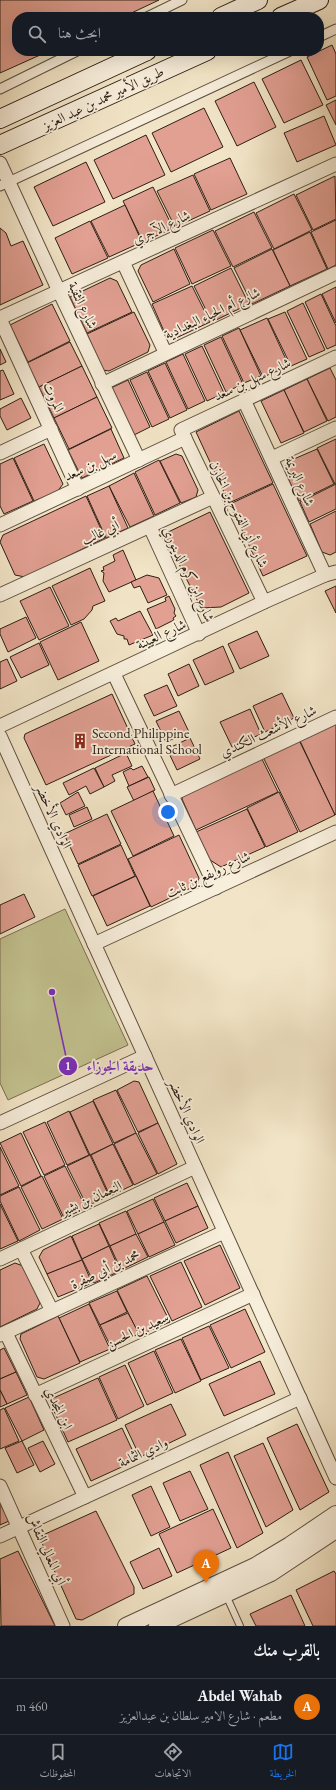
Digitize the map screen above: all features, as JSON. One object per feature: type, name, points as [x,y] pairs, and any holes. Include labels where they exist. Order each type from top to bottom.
[{"type":"main road","points":[[232,12],[258,0]]},
{"type":"main road","points":[[292,12],[319,0]]},
{"type":"main road","name":"طريق الأمير محمد بن عبد العزيز","points":[[0,119],[136,56]]},
{"type":"main road","name":"طريق الأمير محمد بن عبد العزيز","points":[[0,145],[196,56]]},
{"type":"street","points":[[157,12],[182,0]]},
{"type":"street","points":[[324,35],[336,29]]},
{"type":"street","points":[[0,89],[67,56]]},
{"type":"street","points":[[4,184],[279,56]]},
{"type":"street","name":"شارع الثقبة","points":[[0,162],[4,184],[59,291],[139,460]]},
{"type":"street","name":"شارع الآجري","points":[[0,319],[336,164]]},
{"type":"street","points":[[123,262],[165,352]]},
{"type":"street","name":"شارع أم الحياء البغدادية","points":[[102,384],[165,352],[336,273]]},
{"type":"street","name":"المروت","points":[[0,319],[78,489]]},
{"type":"street","name":"شارع سهل بن سعد","points":[[183,434],[244,400],[336,357]]},
{"type":"street","name":"شارع البريمة","points":[[244,400],[330,573]]},
{"type":"street","points":[[272,458],[336,428]]},
{"type":"street","points":[[0,453],[51,429]]},
{"type":"street","name":"سهل بن سعد","points":[[0,525],[139,460],[183,434]]},
{"type":"street","name":"شارع أبي الفتوح بن الخازن","points":[[183,434],[264,602]]},
{"type":"street","name":"أبي غالب","points":[[0,595],[213,497]]},
{"type":"street","name":"شارع ابن كرم الدينوري","points":[[150,527],[199,634]]},
{"type":"street","name":"شارع العيينة","points":[[0,726],[114,674],[264,602],[330,573]]},
{"type":"street","points":[[114,674],[216,888]]},
{"type":"street","name":"شارع الأشعث الكندي","points":[[171,795],[336,717]]},
{"type":"street","name":"الوادي الأخضر","points":[[0,736],[336,1478]]},
{"type":"street","name":"شارع رويفع بن ثابت","points":[[94,944],[336,832]]},
{"type":"street","points":[[1,1120],[145,1056]]},
{"type":"street","name":"النعمان بن بشير","points":[[0,1259],[195,1167]]},
{"type":"street","name":"محمد بن أبي صفرة","points":[[3,1334],[224,1232]]},
{"type":"street","points":[[21,1248],[52,1311]]},
{"type":"street","name":"سعيد بن الحسن","points":[[36,1396],[252,1294]]},
{"type":"street","name":"ابن المجدي","points":[[3,1334],[36,1396],[85,1497]]},
{"type":"street","name":"وادي الثمامة","points":[[0,1536],[300,1398]]},
{"type":"street","name":"أبي المعالي النقاش","points":[[0,1486],[63,1626]]},
{"type":"street","points":[[126,1626],[255,1566],[290,1545],[336,1514]]},
{"type":"street","points":[[157,1626],[271,1573],[336,1530]]},
{"type":"lane","points":[[226,1594],[240,1626]]},
{"type":"shaded area","points":[[65,909],[128,1045],[8,1100],[0,1083],[0,939]]},
{"type":"building","points":[[0,0],[159,0],[134,12],[12,12],[12,56],[38,56],[0,73]]},
{"type":"building","points":[[332,45],[336,54],[336,96],[327,100],[307,57],[324,56],[324,49]]},
{"type":"building","points":[[301,60],[323,105],[284,123],[262,79]]},
{"type":"building","points":[[254,82],[276,127],[237,146],[215,101]]},
{"type":"building","points":[[336,100],[336,125],[326,105]]},
{"type":"building","points":[[204,108],[223,147],[171,172],[152,133]]},
{"type":"building","points":[[324,116],[336,145],[297,162],[284,133]]},
{"type":"building","points":[[146,135],[165,175],[113,199],[94,160]]},
{"type":"building","points":[[230,158],[247,194],[211,210],[194,174]]},
{"type":"building","points":[[86,162],[105,202],[53,226],[34,187]]},
{"type":"building","points":[[193,175],[210,211],[175,227],[157,191]]},
{"type":"building","points":[[335,176],[336,219],[313,230],[296,195]]},
{"type":"building","points":[[153,187],[173,228],[143,242],[123,201]]},
{"type":"building","points":[[294,194],[312,230],[274,249],[256,213]]},
{"type":"building","points":[[125,205],[142,242],[109,257],[91,221]]},
{"type":"building","points":[[254,212],[272,248],[233,267],[215,231]]},
{"type":"building","points":[[336,220],[336,265],[328,269],[311,232]]},
{"type":"building","points":[[90,221],[108,258],[72,274],[55,238]]},
{"type":"building","points":[[0,228],[6,233],[11,246],[23,241],[43,285],[0,305]]},
{"type":"building","points":[[213,230],[231,266],[192,284],[175,248]]},
{"type":"building","points":[[310,232],[327,269],[290,286],[273,250]]},
{"type":"building","points":[[174,249],[190,284],[153,302],[138,271],[141,265]]},
{"type":"building","points":[[272,249],[290,286],[252,304],[234,268]]},
{"type":"building","points":[[231,268],[249,304],[212,322],[194,286]]},
{"type":"building","points":[[110,278],[117,281],[132,312],[87,333],[70,297]]},
{"type":"building","points":[[192,286],[210,322],[174,339],[167,338],[152,304]]},
{"type":"building","points":[[336,287],[336,323],[322,294]]},
{"type":"building","points":[[321,294],[336,326],[336,345],[327,349],[305,302]]},
{"type":"building","points":[[303,303],[325,350],[309,357],[287,311]]},
{"type":"building","points":[[52,304],[70,341],[28,362],[10,325]]},
{"type":"building","points":[[134,312],[150,345],[148,352],[109,371],[103,370],[87,334]]},
{"type":"building","points":[[285,312],[307,359],[291,366],[268,319]]},
{"type":"building","points":[[267,318],[289,366],[263,377],[240,330]]},
{"type":"building","points":[[239,328],[261,376],[244,383],[222,336]]},
{"type":"building","points":[[221,337],[243,384],[226,392],[204,345]]},
{"type":"building","points":[[70,342],[82,366],[39,387],[27,363]]},
{"type":"building","points":[[202,346],[224,393],[207,401],[185,354]]},
{"type":"building","points":[[0,349],[6,362],[0,365]]},
{"type":"building","points":[[183,354],[205,401],[188,409],[166,362]]},
{"type":"building","points":[[165,363],[187,410],[170,418],[148,371]]},
{"type":"building","points":[[82,366],[97,397],[54,418],[39,387]]},
{"type":"building","points":[[330,368],[336,380],[336,417],[328,421],[307,379]]},
{"type":"building","points":[[3,370],[14,394],[0,400],[0,371]]},
{"type":"building","points":[[147,372],[169,419],[152,427],[130,380]]},
{"type":"building","points":[[307,379],[327,421],[304,432],[284,390]]},
{"type":"building","points":[[128,380],[150,427],[134,435],[111,388]]},
{"type":"building","points":[[284,390],[304,433],[281,443],[261,401]]},
{"type":"building","points":[[97,397],[112,428],[69,449],[54,418]]},
{"type":"building","points":[[21,398],[31,418],[7,430],[0,416],[0,409]]},
{"type":"building","points":[[239,411],[273,483],[229,503],[196,432]]},
{"type":"building","points":[[111,429],[124,458],[82,478],[68,450]]},
{"type":"building","points":[[336,439],[336,484],[335,484],[317,448]]},
{"type":"building","points":[[44,444],[63,484],[57,492],[34,501],[14,458]]},
{"type":"building","points":[[317,449],[334,484],[299,501],[284,470],[287,462]]},
{"type":"building","points":[[176,454],[182,456],[198,490],[196,497],[181,503],[160,461]]},
{"type":"building","points":[[13,458],[33,501],[4,514],[0,506],[0,464]]},
{"type":"building","points":[[159,460],[180,503],[155,515],[135,472]]},
{"type":"building","points":[[134,473],[154,516],[130,527],[109,486]]},
{"type":"building","points":[[273,484],[307,556],[263,576],[230,504]]},
{"type":"building","points":[[336,484],[336,509],[309,522],[300,502]]},
{"type":"building","points":[[109,486],[128,528],[106,538],[87,496]]},
{"type":"building","points":[[86,496],[105,538],[25,577],[15,575],[0,542],[3,535]]},
{"type":"building","points":[[336,511],[336,552],[330,555],[322,552],[310,524]]},
{"type":"building","points":[[210,512],[249,593],[221,607],[201,608],[164,534]]},
{"type":"building","points":[[123,550],[136,580],[109,592],[103,581],[104,573],[101,571],[104,570],[103,567],[115,561],[113,555]]},
{"type":"building","points":[[90,568],[105,601],[93,606],[92,610],[84,619],[71,625],[52,586]]},
{"type":"building","points":[[147,575],[159,578],[167,595],[148,603],[140,586],[134,588],[131,582]]},
{"type":"building","points":[[336,586],[336,613],[325,591]]},
{"type":"building","points":[[50,587],[69,626],[39,640],[20,601]]},
{"type":"building","points":[[169,596],[175,609],[174,613],[176,616],[173,618],[174,620],[156,629],[147,609],[166,601],[165,598]]},
{"type":"building","points":[[140,611],[153,635],[129,645],[127,639],[124,639],[124,636],[117,634],[110,621],[116,618],[118,621]]},
{"type":"building","points":[[26,617],[36,638],[8,652],[0,634],[0,629]]},
{"type":"building","points":[[81,622],[99,661],[58,680],[40,642]]},
{"type":"building","points":[[257,631],[269,656],[240,669],[228,644]]},
{"type":"building","points":[[39,643],[49,665],[21,678],[10,657]]},
{"type":"building","points":[[223,646],[234,672],[205,685],[193,660]]},
{"type":"building","points":[[7,659],[17,681],[0,689],[0,662]]},
{"type":"building","points":[[189,664],[199,686],[178,696],[168,674]]},
{"type":"building","points":[[167,685],[177,706],[154,716],[144,695]]},
{"type":"building","points":[[282,693],[294,718],[265,732],[253,706]]},
{"type":"building","name":"Second Philippine International School","points":[[112,694],[135,744],[46,785],[24,738],[25,734]]},
{"type":"building","points":[[250,709],[261,734],[232,747],[220,722]]},
{"type":"building","points":[[179,711],[189,732],[166,742],[156,721]]},
{"type":"building","points":[[336,724],[336,814],[335,815],[300,741]]},
{"type":"building","points":[[190,738],[200,759],[177,770],[167,749]]},
{"type":"building","points":[[299,740],[335,815],[300,832],[263,757]]},
{"type":"building","points":[[126,753],[132,766],[112,775],[115,781],[104,787],[95,768]]},
{"type":"building","points":[[261,757],[278,792],[196,830],[182,799],[183,794]]},
{"type":"building","points":[[142,766],[148,777],[129,786],[123,772],[131,768],[133,770]]},
{"type":"building","points":[[94,768],[104,787],[90,794],[86,786],[69,795],[63,783]]},
{"type":"building","points":[[149,777],[155,790],[134,801],[127,787]]},
{"type":"building","points":[[153,791],[174,836],[133,856],[111,811]]},
{"type":"building","points":[[78,792],[85,806],[66,815],[60,803]]},
{"type":"building","points":[[279,792],[298,832],[266,847],[247,808]]},
{"type":"building","points":[[87,807],[92,819],[74,827],[69,815]]},
{"type":"building","points":[[247,809],[265,847],[221,867],[210,860],[196,832]]},
{"type":"building","points":[[107,814],[121,844],[78,864],[64,834]]},
{"type":"building","points":[[179,835],[199,878],[197,885],[151,907],[128,859]]},
{"type":"building","points":[[121,845],[135,876],[92,896],[78,865]]},
{"type":"building","points":[[136,876],[150,906],[107,926],[93,896]]},
{"type":"building","points":[[24,894],[35,917],[0,934],[0,905]]},
{"type":"building","points":[[134,1081],[139,1082],[158,1123],[138,1132],[117,1090]]},
{"type":"building","points":[[116,1090],[136,1133],[114,1143],[93,1100]]},
{"type":"building","points":[[93,1101],[113,1144],[90,1155],[70,1112]]},
{"type":"building","points":[[69,1111],[89,1155],[67,1165],[47,1122]]},
{"type":"building","points":[[45,1122],[65,1165],[44,1175],[23,1132]]},
{"type":"building","points":[[158,1123],[177,1164],[158,1174],[138,1133]]},
{"type":"building","points":[[21,1133],[41,1176],[21,1186],[0,1143]]},
{"type":"building","points":[[136,1133],[157,1174],[134,1185],[114,1144]]},
{"type":"building","points":[[113,1144],[133,1185],[110,1196],[91,1155]]},
{"type":"building","points":[[0,1147],[19,1186],[0,1195]]},
{"type":"building","points":[[90,1155],[109,1196],[87,1206],[67,1166]]},
{"type":"building","points":[[65,1166],[86,1208],[64,1218],[44,1176]]},
{"type":"building","points":[[42,1176],[63,1219],[42,1229],[21,1187]]},
{"type":"building","points":[[187,1183],[198,1206],[165,1221],[154,1198]]},
{"type":"building","points":[[19,1187],[40,1230],[19,1241],[0,1201],[0,1196]]},
{"type":"building","points":[[153,1199],[164,1222],[138,1234],[127,1211]]},
{"type":"building","points":[[0,1204],[18,1241],[0,1249]]},
{"type":"building","points":[[198,1206],[208,1228],[176,1243],[165,1221]]},
{"type":"building","points":[[126,1211],[136,1234],[110,1246],[99,1223]]},
{"type":"building","points":[[164,1222],[175,1245],[149,1257],[138,1234]]},
{"type":"building","points":[[99,1224],[109,1246],[82,1259],[72,1236]]},
{"type":"building","points":[[136,1234],[148,1257],[121,1270],[110,1246]]},
{"type":"building","points":[[71,1236],[82,1260],[47,1274],[39,1257],[43,1250]]},
{"type":"building","points":[[220,1245],[240,1288],[205,1305],[184,1261]]},
{"type":"building","points":[[109,1246],[120,1271],[94,1283],[82,1259]]},
{"type":"building","points":[[82,1260],[92,1283],[58,1297],[47,1274]]},
{"type":"building","points":[[181,1262],[202,1307],[172,1321],[150,1276]]},
{"type":"building","points":[[15,1263],[23,1266],[40,1303],[37,1309],[0,1327],[0,1270]]},
{"type":"building","points":[[147,1276],[170,1322],[139,1335],[117,1290]]},
{"type":"building","points":[[117,1291],[127,1312],[100,1325],[89,1303]]},
{"type":"building","points":[[89,1304],[110,1349],[80,1362],[59,1318]]},
{"type":"building","points":[[245,1309],[265,1352],[231,1368],[210,1325]]},
{"type":"building","points":[[128,1313],[139,1334],[111,1347],[100,1325]]},
{"type":"building","points":[[58,1316],[80,1363],[44,1379],[37,1377],[20,1339],[21,1334]]},
{"type":"building","points":[[209,1326],[229,1368],[201,1380],[182,1338]]},
{"type":"building","points":[[181,1339],[201,1381],[175,1393],[155,1350]]},
{"type":"building","points":[[4,1348],[16,1372],[0,1379],[0,1350]]},
{"type":"building","points":[[154,1351],[173,1393],[147,1405],[128,1363]]},
{"type":"building","points":[[260,1361],[275,1394],[224,1416],[209,1384]]},
{"type":"building","points":[[125,1365],[144,1406],[118,1419],[99,1377]]},
{"type":"building","points":[[16,1372],[27,1395],[7,1404],[0,1390],[0,1379]]},
{"type":"building","points":[[98,1378],[117,1420],[68,1442],[49,1400]]},
{"type":"building","points":[[0,1390],[7,1404],[0,1407]]},
{"type":"building","points":[[29,1397],[44,1430],[22,1441],[5,1408]]},
{"type":"building","points":[[171,1404],[186,1435],[140,1457],[125,1425]]},
{"type":"building","points":[[4,1408],[19,1441],[0,1449],[0,1410]]},
{"type":"building","points":[[297,1424],[329,1492],[300,1510],[267,1438]]},
{"type":"building","points":[[122,1428],[137,1460],[91,1481],[76,1449]]},
{"type":"building","points":[[22,1441],[34,1465],[17,1473],[5,1448]]},
{"type":"building","points":[[43,1441],[55,1464],[40,1472],[28,1448]]},
{"type":"building","points":[[263,1443],[293,1510],[266,1527],[234,1456]]},
{"type":"building","points":[[228,1452],[263,1533],[237,1548],[200,1465]]},
{"type":"building","points":[[190,1471],[208,1509],[180,1521],[163,1483]]},
{"type":"building","points":[[151,1486],[170,1527],[151,1536],[132,1495]]},
{"type":"building","points":[[0,1503],[9,1521],[0,1525]]},
{"type":"building","points":[[213,1509],[231,1548],[177,1573],[159,1534]]},
{"type":"building","points":[[96,1511],[134,1587],[134,1594],[82,1620],[76,1619],[41,1541],[43,1535]]},
{"type":"building","points":[[159,1548],[172,1576],[143,1589],[130,1562]]},
{"type":"building","points":[[18,1551],[55,1626],[1,1626],[0,1559]]},
{"type":"building","points":[[334,1571],[336,1574],[336,1626],[313,1626],[296,1590]]},
{"type":"building","points":[[291,1595],[305,1626],[256,1626],[250,1614]]},
{"type":"place","name":"Second Philippine International School","points":[[80,741]]},
{"type":"place","name":"حديقة الجوزاء","points":[[52,992]]},
{"type":"place","name":"Abdel Wahab","points":[[206,1583]]}]
